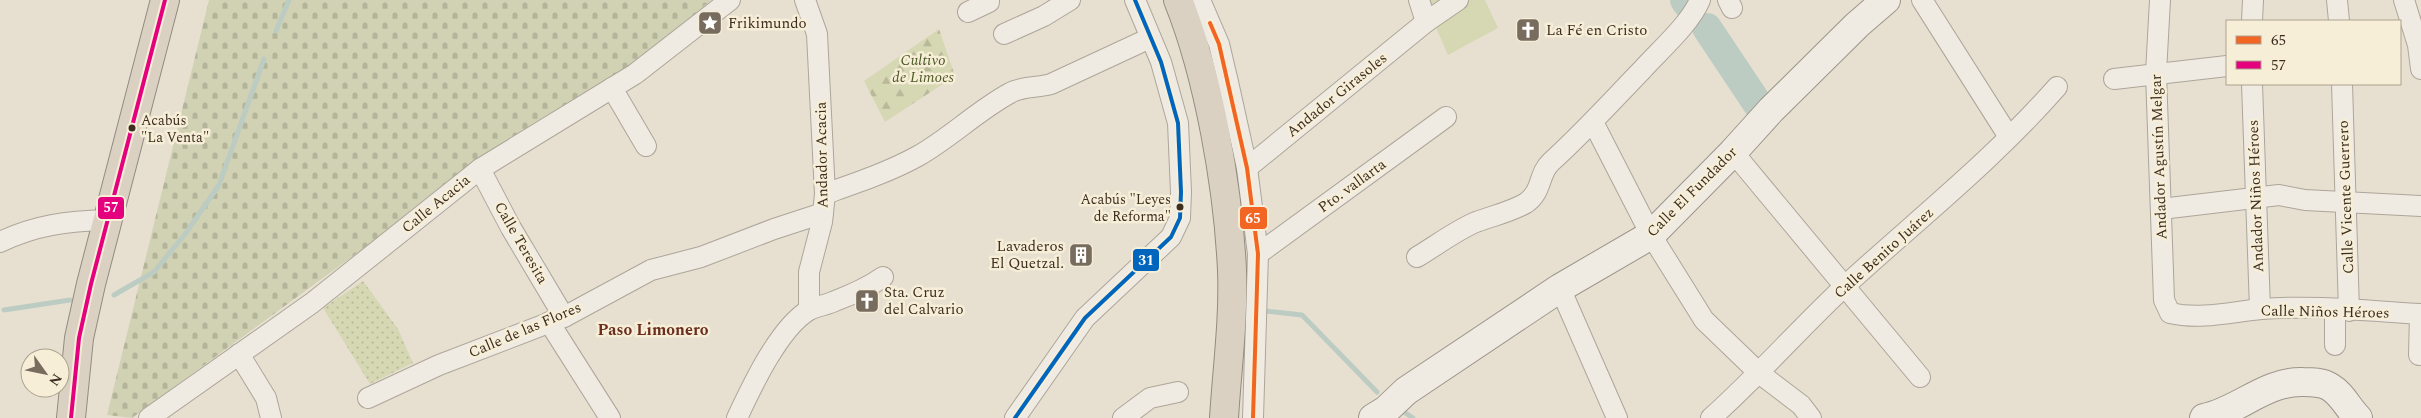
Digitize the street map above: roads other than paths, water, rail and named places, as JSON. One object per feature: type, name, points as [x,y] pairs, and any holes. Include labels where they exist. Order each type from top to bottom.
[{"type":"highway","points":[[73,417],[79,338],[107,220],[165,0]]},
{"type":"highway","points":[[1178,0],[1187,22],[1211,115],[1226,208],[1232,272],[1224,418]]},
{"type":"street","name":"Calle Acacia","points":[[149,418],[312,302],[480,169],[635,74],[730,0]]},
{"type":"street","name":"Andador Acacia","points":[[805,0],[817,34],[824,204],[809,272],[809,310]]},
{"type":"street","points":[[968,12],[989,2],[988,0]]},
{"type":"street","points":[[1004,34],[1044,16],[1070,0]]},
{"type":"street","points":[[1015,418],[1085,318],[1171,236],[1180,218],[1181,192],[1178,123],[1160,62],[1135,0]]},
{"type":"street","points":[[1200,0],[1219,44],[1247,168],[1258,254],[1253,418]]},
{"type":"street","points":[[1419,0],[1426,22]]},
{"type":"street","name":"Andador Girasoles","points":[[1247,168],[1426,22],[1458,0]]},
{"type":"street","points":[[1417,257],[1456,232],[1525,203],[1535,194],[1541,185],[1542,174],[1548,164],[1594,122],[1696,10],[1700,0]]},
{"type":"street","name":"Calle El Fundador","points":[[1373,418],[1386,410],[1406,390],[1560,288],[1651,235],[1733,152],[1771,110],[1857,25],[1886,0]]},
{"type":"street","points":[[1922,0],[2009,137]]},
{"type":"street","name":"Andador Agustín Melgar","points":[[2160,0],[2156,73],[2164,300],[2170,313]]},
{"type":"street","points":[[2252,20],[2253,0]]},
{"type":"street","points":[[2337,0],[2339,20]]},
{"type":"street","points":[[2421,3],[2404,0],[2418,45],[2421,69]]},
{"type":"street","name":"Calle de las Flores","points":[[368,398],[439,365],[556,319],[651,270],[701,257],[774,229],[917,157],[1010,93],[1023,88],[1034,89],[1050,84],[1150,38]]},
{"type":"street","points":[[2114,79],[2226,66]]},
{"type":"street","name":"Andador Niños Héroes","points":[[2252,85],[2260,309]]},
{"type":"street","name":"Calle Vicente Guerrero","points":[[2335,345],[2342,310],[2347,203],[2342,85]]},
{"type":"street","points":[[612,88],[646,146]]},
{"type":"street","name":"Calle Benito Juárez","points":[[1711,418],[1846,286],[1955,189],[2030,118],[2057,88]]},
{"type":"street","name":"Pto. vallarta","points":[[1258,254],[1446,117]]},
{"type":"street","points":[[1594,122],[1651,235],[1704,320],[1758,372],[1801,405],[1810,418]]},
{"type":"street","points":[[1733,152],[1846,286],[1920,378]]},
{"type":"street","name":"Calle Teresita","points":[[480,169],[556,319],[610,418]]},
{"type":"street","points":[[2161,209],[2279,195],[2347,203],[2421,206]]},
{"type":"street","points":[[0,242],[22,231],[64,221],[107,220]]},
{"type":"street","points":[[738,418],[752,385],[772,352],[790,328],[809,310],[836,301],[883,277]]},
{"type":"street","points":[[1560,288],[1617,418]]},
{"type":"street","name":"Calle Niños Héroes","points":[[2170,313],[2186,317],[2260,309],[2342,310],[2420,314]]},
{"type":"street","points":[[2419,355],[2420,314]]},
{"type":"street","points":[[239,354],[266,398],[271,418]]},
{"type":"street","points":[[2204,418],[2216,416],[2258,392],[2289,381],[2313,382],[2329,386],[2358,418]]},
{"type":"street","points":[[1123,418],[1150,398],[1178,392]]},
{"type":"waterway","points":[[276,31],[289,0]]},
{"type":"waterway","points":[[1707,28],[1763,112]]},
{"type":"waterway","points":[[114,295],[154,272],[186,233],[219,185],[264,59]]},
{"type":"waterway","points":[[4,310],[70,300]]},
{"type":"waterway","points":[[1265,311],[1302,315],[1377,392]]},
{"type":"waterway","points":[[1404,412],[1413,418]]},
{"type":"place","name":"Frikimundo","points":[[710,23]]},
{"type":"place","name":"La Fé en Cristo","points":[[1528,30]]},
{"type":"place","name":"Acabús \"La Venta\"","points":[[132,128]]},
{"type":"place","name":"Acabús \"Leyes de Reforma\"","points":[[1180,207]]},
{"type":"place","name":"Lavaderos El Quetzal.","points":[[1081,255]]},
{"type":"place","name":"Sta. Cruz del Calvario","points":[[867,301]]},
{"type":"district","name":"Paso Limonero","points":[[653,330]]},
{"type":"park label","name":"Cultivo de Limoes","points":[[923,68]]}]
